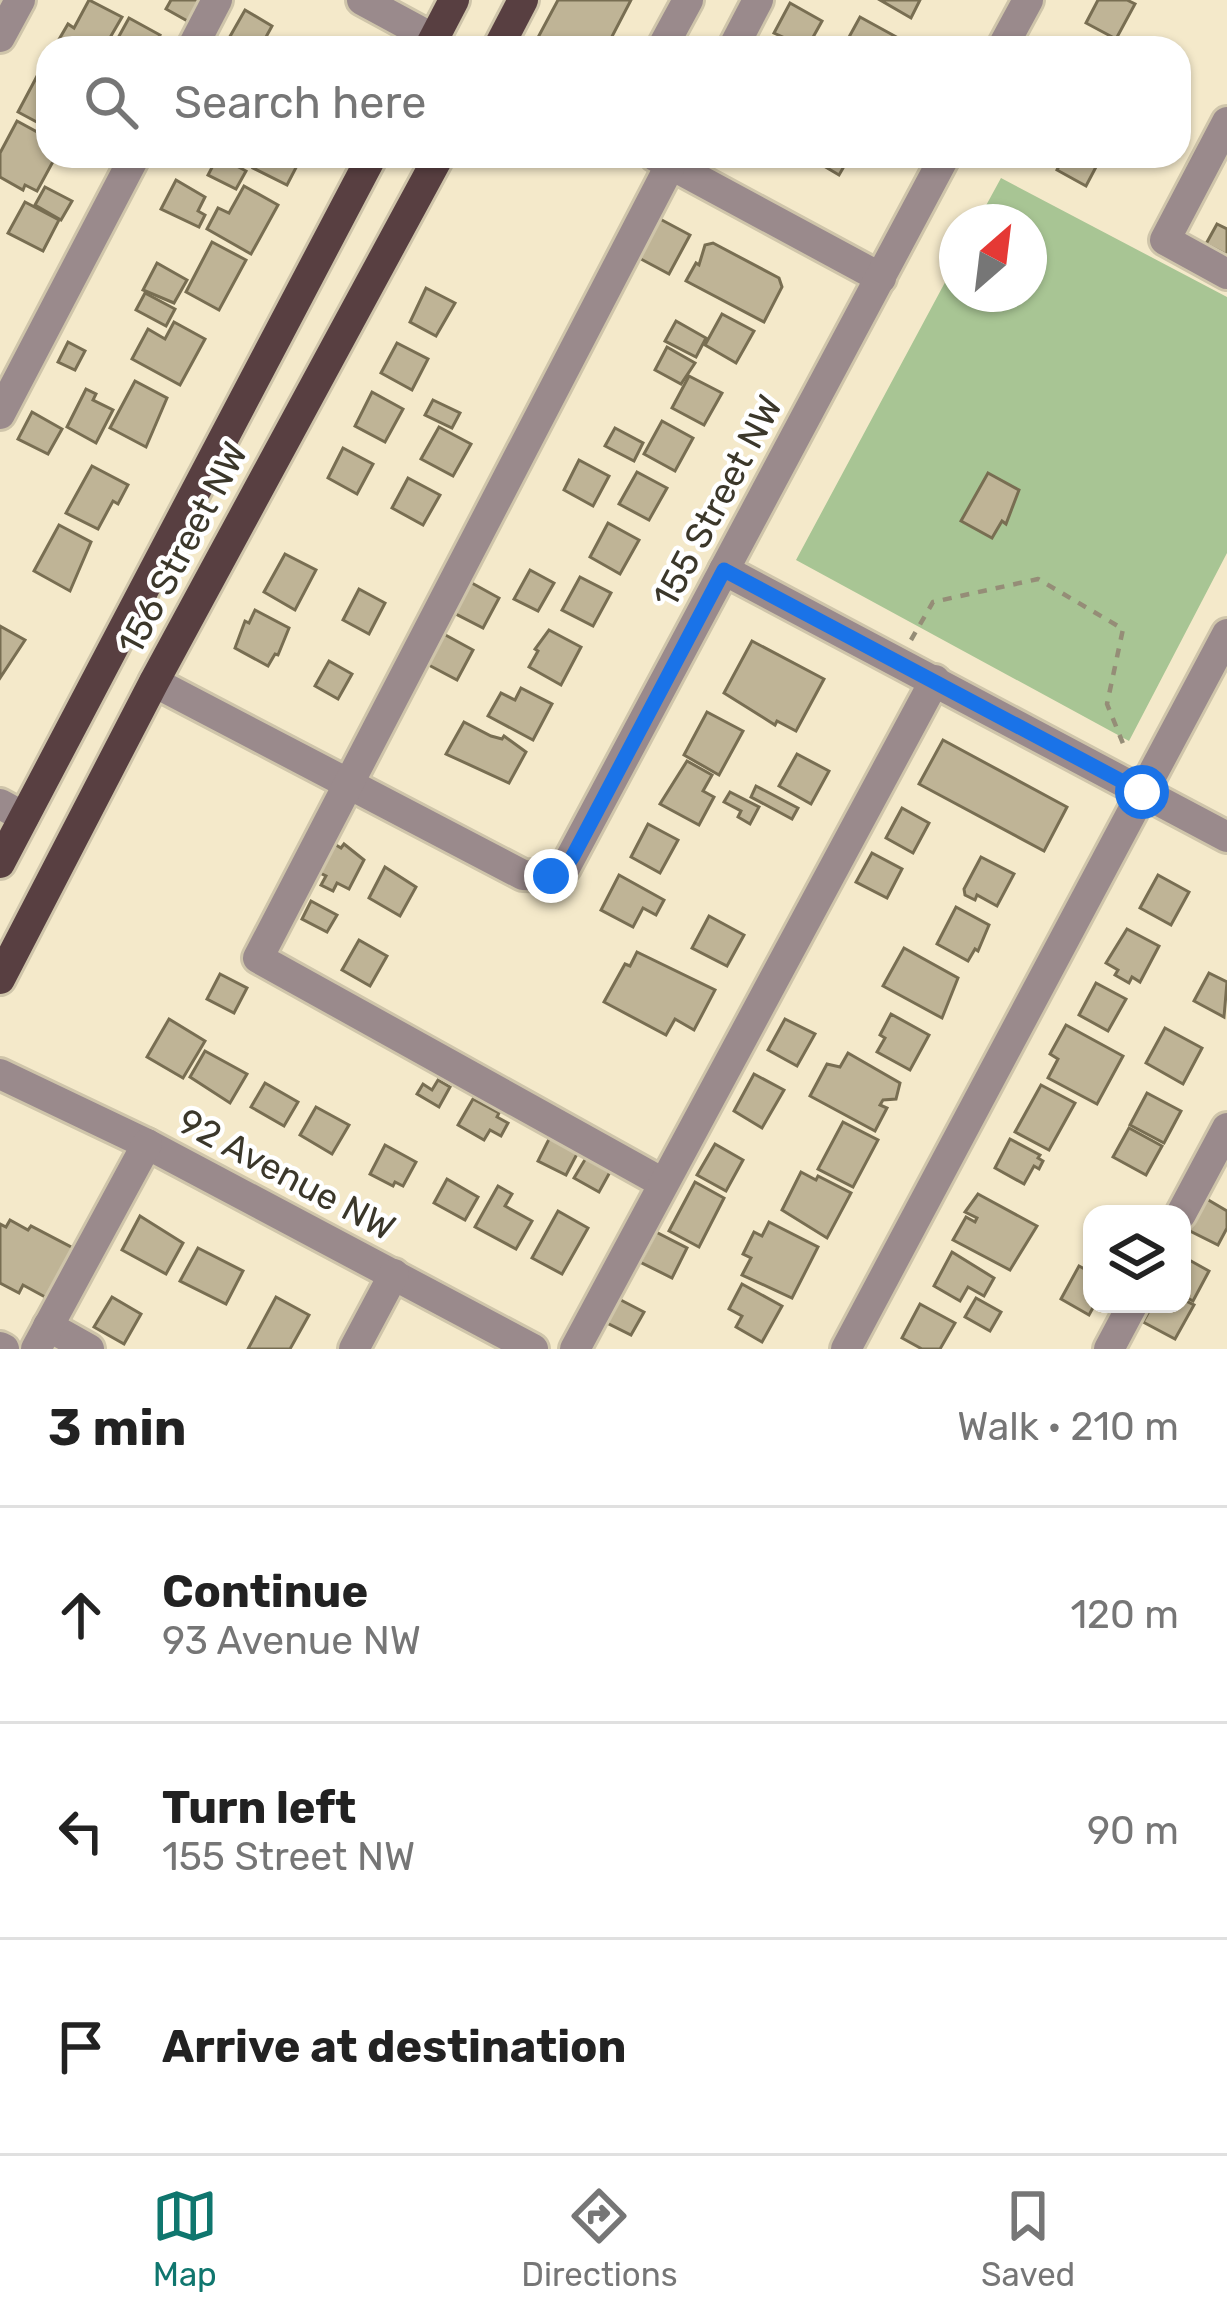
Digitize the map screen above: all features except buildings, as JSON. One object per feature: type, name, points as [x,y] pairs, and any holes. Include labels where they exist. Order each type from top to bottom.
[{"type":"main road","points":[[435,36],[454,0]]},
{"type":"main road","points":[[504,36],[523,0]]},
{"type":"main road","name":"156 Street NW","points":[[0,863],[12,811],[365,168]]},
{"type":"main road","name":"156 Street NW","points":[[0,980],[154,682],[433,168]]},
{"type":"street","points":[[0,37],[20,0]]},
{"type":"street","points":[[198,36],[218,0]]},
{"type":"street","points":[[362,0],[418,36]]},
{"type":"street","points":[[668,36],[688,0]]},
{"type":"street","points":[[739,36],[758,0]]},
{"type":"street","points":[[1008,36],[1028,0]]},
{"type":"street","points":[[1227,122],[1165,240],[1227,274]]},
{"type":"street","points":[[0,414],[129,168]]},
{"type":"street","points":[[662,168],[257,958],[663,1184]]},
{"type":"street","points":[[683,168],[881,278]]},
{"type":"street","name":"155 Street NW","points":[[349,782],[523,874],[551,876],[565,868],[939,168]]},
{"type":"street","points":[[724,570],[1227,837]]},
{"type":"street","points":[[846,1349],[1227,634]]},
{"type":"street","points":[[575,1349],[934,680]]},
{"type":"street","points":[[154,682],[349,782]]},
{"type":"street","name":"92 Avenue NW","points":[[0,1075],[147,1144],[533,1349]]},
{"type":"street","points":[[1186,1205],[1227,1128]]},
{"type":"street","points":[[89,1349],[42,1338],[147,1144]]},
{"type":"street","points":[[354,1349],[394,1274]]},
{"type":"street","points":[[1108,1349],[1128,1313]]},
{"type":"path","points":[[899,661],[933,602],[1038,578],[1123,629],[1107,704],[1142,792]]},
{"type":"green space","points":[[1001,178],[1227,297],[1227,553],[1129,741],[796,560],[939,294],[939,312],[1047,312],[1047,204],[987,204]]},
{"type":"route","points":[[551,876],[573,856],[724,570],[1142,792]]}]
